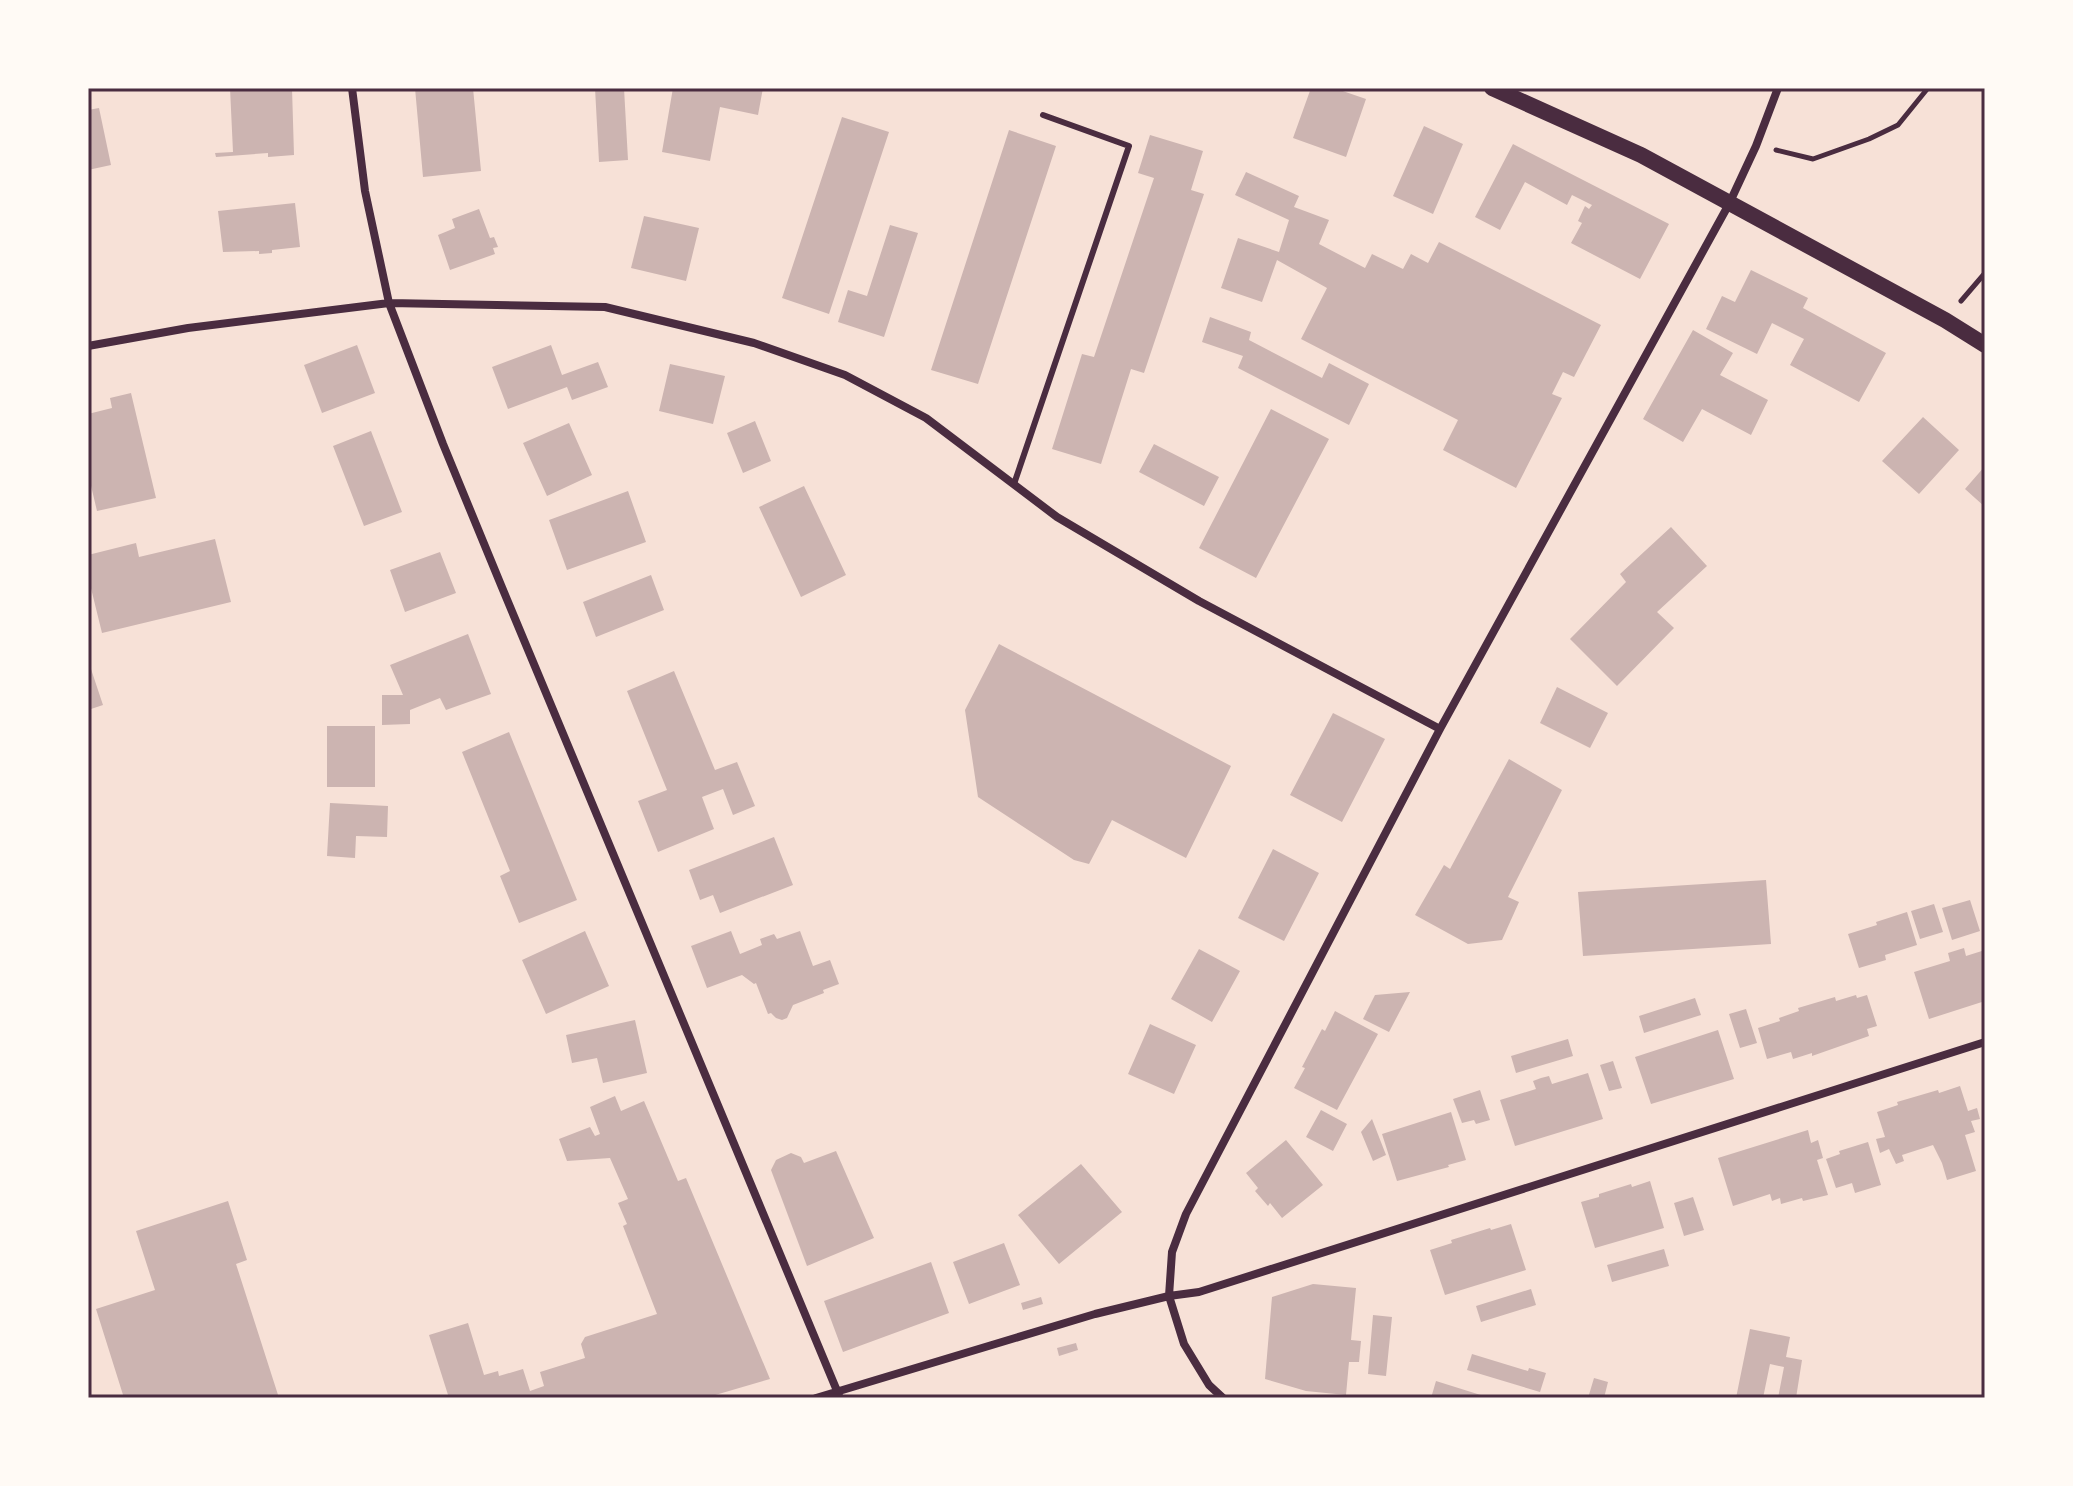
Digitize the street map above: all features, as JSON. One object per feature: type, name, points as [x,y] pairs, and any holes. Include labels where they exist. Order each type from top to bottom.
[{"type":"main road","points":[[1492,88],[1641,155],[1945,320],[1985,345]]},
{"type":"street","points":[[352,88],[365,191],[389,303],[507,600],[839,1395]]},
{"type":"street","points":[[1223,1398],[1209,1385],[1184,1344],[1169,1296],[1172,1252],[1186,1214],[1440,729],[1729,204],[1778,88]]},
{"type":"street","points":[[88,346],[188,328],[389,303],[605,307],[754,343],[845,375],[926,418],[1057,517],[1199,601],[1440,729]]},
{"type":"street","points":[[816,1398],[839,1395],[1095,1314],[1223,1285],[1985,1042]]},
{"type":"lane","points":[[1014,484],[1129,146],[1043,115]]},
{"type":"path","points":[[1756,146],[1813,159],[1898,125],[1928,88]]},
{"type":"path","points":[[1945,320],[1985,273]]},
{"type":"building","points":[[230,88],[292,88],[294,155],[268,157],[268,153],[216,157],[215,153],[233,152]]},
{"type":"building","points":[[415,88],[473,88],[481,171],[423,177]]},
{"type":"building","points":[[595,88],[624,88],[628,160],[599,162]]},
{"type":"building","points":[[673,88],[763,88],[758,115],[720,107],[710,161],[662,152]]},
{"type":"building","points":[[1311,88],[1334,88],[1366,99],[1346,157],[1293,138]]},
{"type":"building","points":[[99,108],[111,165],[88,170],[88,110]]},
{"type":"building","points":[[842,117],[889,132],[829,314],[782,298]]},
{"type":"building","points":[[1424,126],[1463,144],[1433,214],[1393,196]]},
{"type":"building","points":[[1009,130],[1056,146],[978,384],[931,370]]},
{"type":"building","points":[[1150,135],[1203,151],[1191,190],[1204,194],[1144,373],[1131,369],[1101,464],[1052,449],[1082,354],[1094,357],[1154,178],[1138,173]]},
{"type":"building","points":[[1513,144],[1669,224],[1640,279],[1571,243],[1582,223],[1578,221],[1585,206],[1589,209],[1592,205],[1572,195],[1567,205],[1525,182],[1500,230],[1475,217]]},
{"type":"building","points":[[1246,172],[1299,196],[1294,207],[1329,220],[1319,244],[1365,268],[1372,254],[1403,269],[1411,254],[1428,263],[1439,242],[1601,325],[1574,377],[1563,372],[1552,394],[1562,398],[1516,488],[1443,450],[1458,420],[1301,339],[1327,288],[1277,260],[1262,302],[1221,288],[1238,238],[1279,252],[1289,220],[1235,195]]},
{"type":"building","points":[[295,203],[300,247],[259,254],[259,251],[223,252],[218,211]]},
{"type":"building","points":[[479,209],[490,238],[494,237],[498,247],[493,248],[495,254],[450,270],[438,235],[455,228],[452,219]]},
{"type":"building","points":[[644,216],[699,228],[686,281],[631,268]]},
{"type":"building","points":[[890,225],[918,233],[884,337],[838,322],[848,290],[867,296]]},
{"type":"building","points":[[1751,270],[1808,298],[1803,308],[1886,353],[1859,402],[1790,365],[1804,339],[1772,323],[1757,354],[1706,329],[1722,296],[1735,302]]},
{"type":"building","points":[[1210,317],[1251,332],[1249,340],[1322,378],[1329,363],[1369,384],[1349,425],[1238,368],[1243,356],[1202,342]]},
{"type":"building","points":[[1693,330],[1733,353],[1720,375],[1768,400],[1751,435],[1702,409],[1683,442],[1643,419]]},
{"type":"building","points":[[357,345],[375,393],[322,413],[304,365]]},
{"type":"building","points":[[551,345],[562,375],[598,362],[608,387],[572,400],[567,387],[508,409],[492,367]]},
{"type":"building","points":[[670,364],[725,376],[713,424],[659,411]]},
{"type":"building","points":[[131,393],[156,498],[97,511],[88,473],[88,414],[112,408],[110,398]]},
{"type":"building","points":[[1271,409],[1329,439],[1256,578],[1199,548]]},
{"type":"building","points":[[1923,417],[1959,450],[1919,494],[1882,461]]},
{"type":"building","points":[[755,421],[771,461],[743,473],[727,433]]},
{"type":"building","points":[[569,423],[592,475],[547,496],[523,443]]},
{"type":"building","points":[[371,431],[402,512],[364,526],[333,446]]},
{"type":"building","points":[[1154,444],[1219,477],[1204,506],[1139,472]]},
{"type":"building","points":[[1985,466],[1985,507],[1965,489]]},
{"type":"building","points":[[804,486],[846,575],[801,597],[759,507]]},
{"type":"building","points":[[628,491],[646,542],[567,570],[549,520]]},
{"type":"building","points":[[1671,527],[1707,566],[1657,612],[1674,628],[1617,686],[1570,639],[1626,582],[1620,574]]},
{"type":"building","points":[[215,539],[231,602],[102,633],[88,576],[88,555],[136,543],[139,557]]},
{"type":"building","points":[[440,552],[456,593],[405,612],[390,570]]},
{"type":"building","points":[[651,575],[664,610],[596,637],[583,602]]},
{"type":"building","points":[[468,634],[491,694],[446,710],[440,698],[410,710],[410,724],[382,725],[382,695],[403,695],[390,665]]},
{"type":"building","points":[[999,644],[1231,766],[1186,858],[1112,820],[1089,864],[1074,860],[978,797],[965,710]]},
{"type":"building","points":[[88,660],[103,705],[88,710]]},
{"type":"building","points":[[674,671],[715,770],[737,762],[755,806],[733,815],[723,789],[702,797],[714,829],[658,852],[638,801],[667,790],[627,691]]},
{"type":"building","points":[[1557,687],[1608,713],[1590,748],[1540,723]]},
{"type":"building","points":[[1333,713],[1385,739],[1342,822],[1290,795]]},
{"type":"building","points":[[327,726],[375,726],[375,787],[327,787]]},
{"type":"building","points":[[509,732],[577,900],[519,923],[500,876],[510,871],[462,752]]},
{"type":"building","points":[[1509,759],[1562,790],[1508,897],[1519,902],[1502,940],[1468,944],[1415,915],[1444,865],[1450,869]]},
{"type":"building","points":[[330,803],[388,806],[387,837],[356,836],[355,858],[327,856]]},
{"type":"building","points":[[774,837],[793,885],[720,913],[713,895],[700,900],[689,870]]},
{"type":"building","points":[[1273,849],[1319,873],[1284,941],[1238,918]]},
{"type":"building","points":[[1766,880],[1771,944],[1583,956],[1578,892]]},
{"type":"building","points":[[1970,900],[1980,931],[1952,940],[1942,908]]},
{"type":"building","points":[[1934,904],[1943,932],[1920,939],[1911,911]]},
{"type":"building","points":[[1907,912],[1917,945],[1885,955],[1886,960],[1859,968],[1848,934]]},
{"type":"building","points":[[585,931],[609,986],[546,1014],[522,960]]},
{"type":"building","points":[[731,931],[740,954],[762,945],[760,939],[774,934],[777,939],[800,931],[813,966],[830,960],[839,984],[793,1005],[787,1018],[782,1020],[768,1014],[756,983],[742,975],[707,988],[691,946]]},
{"type":"building","points":[[1964,948],[1966,956],[1985,950],[1985,1001],[1929,1019],[1914,972],[1950,961],[1948,953]]},
{"type":"building","points":[[1199,949],[1240,971],[1212,1022],[1171,999]]},
{"type":"building","points":[[1410,992],[1389,1032],[1363,1019],[1375,995]]},
{"type":"building","points":[[1856,995],[1857,998],[1867,995],[1877,1026],[1867,1029],[1869,1036],[1812,1056],[1812,1053],[1793,1059],[1791,1052],[1767,1059],[1758,1028],[1780,1021],[1779,1018],[1799,1011],[1798,1008],[1835,997],[1836,1001]]},
{"type":"building","points":[[1695,998],[1701,1015],[1644,1033],[1639,1016]]},
{"type":"building","points":[[1746,1009],[1757,1043],[1740,1048],[1729,1014]]},
{"type":"building","points":[[1335,1011],[1378,1034],[1337,1110],[1294,1088],[1322,1029],[1325,1031]]},
{"type":"building","points":[[635,1020],[647,1073],[603,1083],[597,1058],[572,1063],[566,1035]]},
{"type":"building","points":[[1150,1024],[1196,1045],[1174,1094],[1128,1074]]},
{"type":"building","points":[[1718,1030],[1734,1079],[1651,1104],[1635,1057]]},
{"type":"building","points":[[1568,1039],[1573,1056],[1516,1073],[1511,1056]]},
{"type":"building","points":[[1613,1061],[1622,1088],[1609,1091],[1600,1065]]},
{"type":"building","points":[[1588,1073],[1603,1119],[1515,1146],[1500,1100],[1536,1089],[1533,1081],[1541,1078],[1549,1076],[1552,1084]]},
{"type":"building","points":[[1960,1086],[1968,1111],[1977,1108],[1980,1119],[1971,1121],[1975,1132],[1965,1135],[1976,1171],[1947,1180],[1933,1145],[1902,1155],[1904,1161],[1896,1164],[1889,1149],[1880,1153],[1876,1139],[1885,1137],[1877,1112],[1898,1105],[1897,1102]]},
{"type":"building","points":[[1480,1090],[1490,1120],[1476,1124],[1474,1120],[1462,1123],[1453,1099]]},
{"type":"building","points":[[615,1096],[621,1111],[644,1101],[678,1181],[686,1178],[770,1379],[705,1398],[449,1398],[429,1335],[468,1323],[484,1375],[498,1371],[499,1376],[523,1369],[530,1391],[544,1386],[540,1372],[585,1358],[581,1344],[585,1337],[657,1314],[623,1226],[627,1224],[618,1203],[628,1199],[610,1158],[567,1161],[559,1139],[590,1127],[595,1136],[600,1134],[590,1107]]},
{"type":"building","points":[[1321,1110],[1347,1124],[1333,1151],[1306,1137]]},
{"type":"building","points":[[1451,1112],[1466,1160],[1397,1181],[1382,1134]]},
{"type":"building","points":[[1372,1119],[1386,1155],[1373,1161],[1361,1132]]},
{"type":"building","points":[[1808,1130],[1811,1143],[1818,1140],[1823,1158],[1817,1160],[1828,1195],[1781,1204],[1780,1198],[1772,1201],[1770,1194],[1733,1206],[1718,1158]]},
{"type":"building","points":[[1286,1140],[1323,1185],[1282,1218],[1255,1191],[1258,1188],[1246,1173]]},
{"type":"building","points":[[1868,1142],[1881,1185],[1855,1193],[1852,1183],[1836,1188],[1826,1159],[1840,1154],[1839,1151]]},
{"type":"building","points":[[836,1151],[874,1238],[807,1266],[771,1170],[776,1160],[791,1153],[801,1157],[804,1163]]},
{"type":"building","points":[[1081,1164],[1122,1212],[1059,1264],[1018,1215]]},
{"type":"building","points":[[1650,1181],[1664,1228],[1595,1248],[1581,1202],[1631,1184],[1632,1187]]},
{"type":"building","points":[[1693,1197],[1704,1230],[1684,1236],[1674,1203]]},
{"type":"building","points":[[228,1201],[247,1260],[236,1264],[279,1398],[124,1398],[96,1309],[155,1290],[136,1231]]},
{"type":"building","points":[[1511,1224],[1526,1270],[1445,1295],[1430,1250],[1452,1243],[1451,1240]]},
{"type":"building","points":[[1004,1243],[1020,1285],[969,1304],[953,1262]]},
{"type":"building","points":[[1664,1249],[1669,1266],[1612,1282],[1607,1265]]},
{"type":"building","points":[[931,1262],[949,1313],[843,1352],[824,1301]]},
{"type":"building","points":[[1313,1284],[1356,1288],[1351,1340],[1361,1341],[1359,1362],[1349,1362],[1346,1395],[1306,1391],[1265,1379],[1272,1297]]},
{"type":"building","points":[[1531,1289],[1536,1305],[1481,1322],[1476,1306]]},
{"type":"building","points":[[1041,1297],[1043,1304],[1023,1310],[1021,1303]]},
{"type":"building","points":[[1373,1315],[1392,1317],[1386,1376],[1368,1374]]},
{"type":"building","points":[[1750,1329],[1790,1337],[1786,1357],[1802,1360],[1796,1398],[1778,1398],[1784,1367],[1770,1364],[1763,1398],[1736,1398]]},
{"type":"building","points":[[1076,1343],[1078,1350],[1059,1356],[1057,1348]]},
{"type":"building","points":[[1472,1354],[1528,1371],[1529,1368],[1546,1373],[1540,1392],[1467,1370]]},
{"type":"building","points":[[1594,1378],[1608,1382],[1604,1398],[1588,1398]]},
{"type":"building","points":[[1436,1381],[1487,1397],[1487,1398],[1431,1398]]}]
